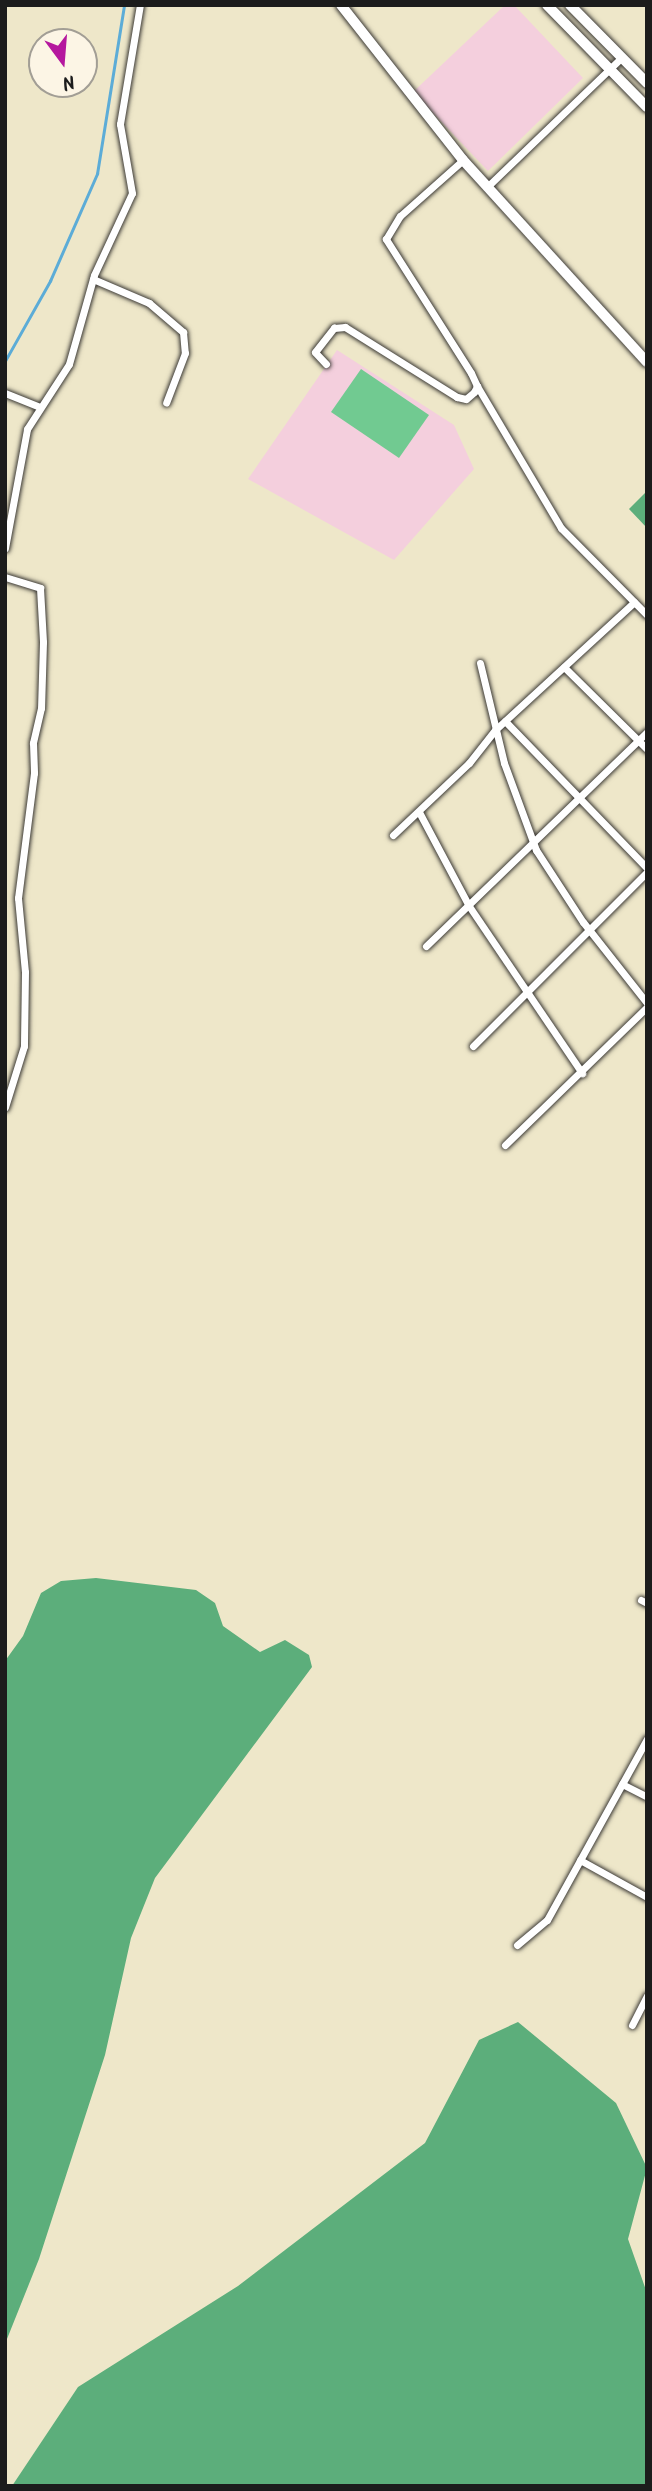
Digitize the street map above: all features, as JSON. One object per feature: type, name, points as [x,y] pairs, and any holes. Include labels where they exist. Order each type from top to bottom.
[{"type":"street","points":[[5,548],[21,448],[39,407],[69,364],[93,279],[132,193],[120,124],[140,5]]},
{"type":"street","points":[[341,5],[463,160],[647,362]]},
{"type":"street","points":[[547,5],[647,107]]},
{"type":"street","points":[[569,5],[647,83]]},
{"type":"street","points":[[487,187],[621,58]]},
{"type":"street","points":[[463,160],[400,216],[386,239],[561,528],[647,615]]},
{"type":"street","points":[[93,279],[149,303],[183,332],[186,353],[166,403]]},
{"type":"street","points":[[326,364],[316,352],[339,326],[461,399],[477,386]]},
{"type":"street","points":[[5,393],[39,407]]},
{"type":"street","points":[[5,577],[40,588],[43,619],[41,708],[33,743],[18,898],[25,972],[24,1046],[5,1107]]},
{"type":"street","points":[[393,835],[419,812],[495,730],[634,602]]},
{"type":"street","points":[[480,663],[495,730],[533,842],[587,927],[647,1005],[582,1073],[505,1145]]},
{"type":"street","points":[[564,667],[647,749]]},
{"type":"street","points":[[473,1046],[587,927],[647,870],[505,721]]},
{"type":"street","points":[[426,946],[470,908],[533,842],[647,732]]},
{"type":"street","points":[[419,812],[470,908],[523,992],[582,1073]]},
{"type":"street","points":[[517,1945],[547,1920],[647,1739]]},
{"type":"street","points":[[622,1784],[647,1797]]},
{"type":"street","points":[[580,1860],[647,1897]]},
{"type":"street","points":[[632,2025],[647,1996]]},
{"type":"shaded area","points":[[505,5],[514,5],[583,78],[488,171],[413,92]]},
{"type":"shaded area","points":[[337,350],[454,425],[474,469],[394,560],[248,479]]},
{"type":"green space","points":[[361,369],[429,415],[399,458],[331,412]]},
{"type":"green space","points":[[647,491],[647,528],[629,509]]},
{"type":"green space","points":[[96,1578],[196,1590],[215,1603],[223,1626],[260,1652],[285,1640],[309,1655],[312,1667],[155,1878],[131,1938],[105,2055],[39,2259],[5,2344],[5,1661],[23,1636],[41,1593],[61,1581]]},
{"type":"green space","points":[[518,2022],[616,2103],[647,2168],[628,2239],[647,2293],[647,2486],[12,2486],[78,2387],[238,2286],[425,2143],[479,2040]]},
{"type":"waterway","points":[[5,361],[50,281],[97,174],[124,5]]}]
